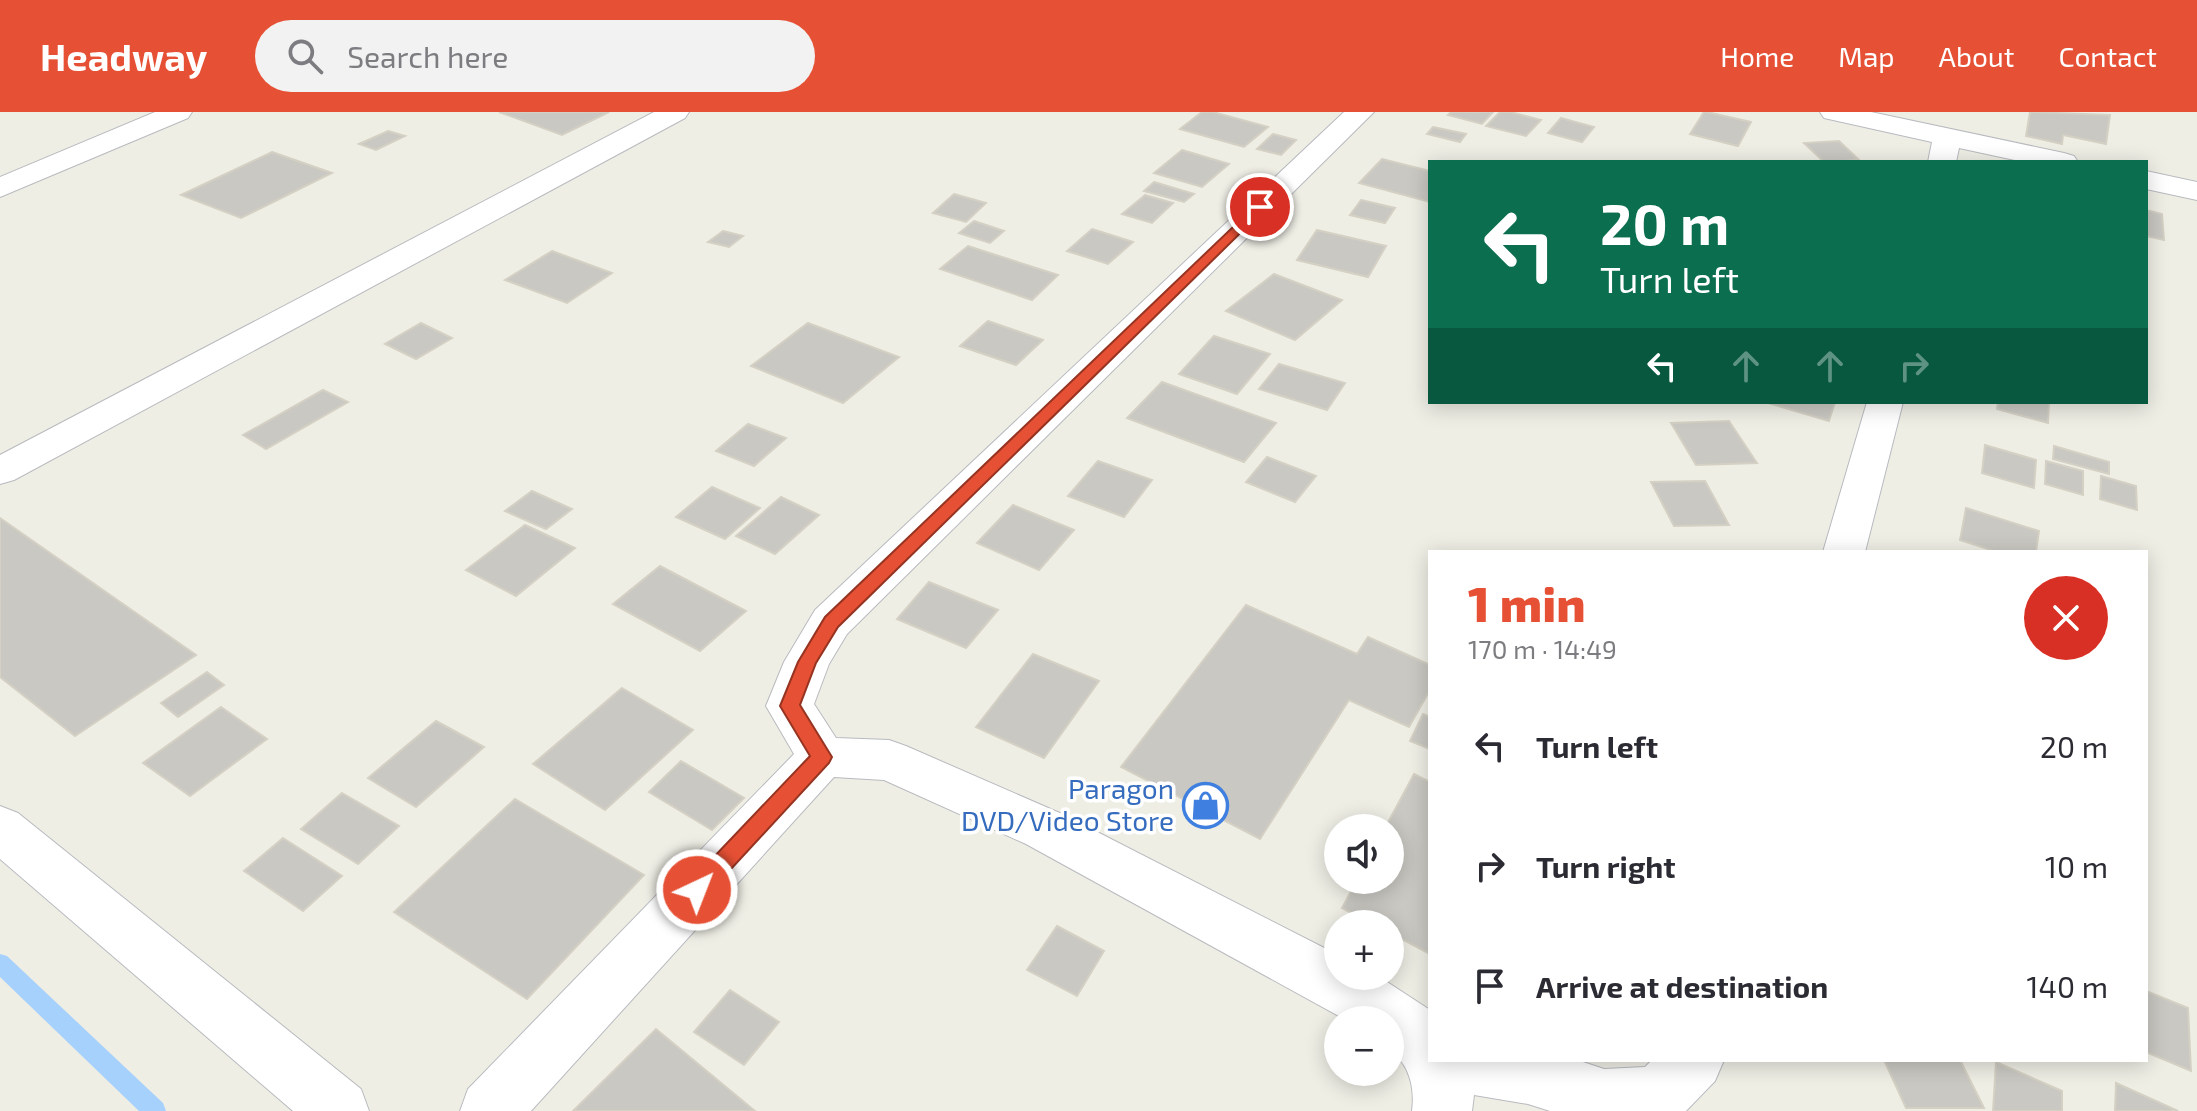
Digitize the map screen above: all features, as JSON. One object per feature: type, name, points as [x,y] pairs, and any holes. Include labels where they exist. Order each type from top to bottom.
[{"type":"street","points":[[0,188],[178,112]]},
{"type":"street","points":[[0,471],[675,112]]},
{"type":"street","points":[[822,757],[790,706],[807,662],[831,622],[1360,112]]},
{"type":"street","points":[[1834,112],[1945,149],[2046,160]]},
{"type":"street","points":[[2148,180],[2197,191]]},
{"type":"street","points":[[1845,550],[1884,404]]},
{"type":"street","points":[[490,1111],[822,757],[889,760],[1044,829],[1356,994],[1420,1037],[1428,1053]]},
{"type":"street","points":[[0,828],[339,1111]]},
{"type":"street","points":[[1432,1062],[1445,1090],[1442,1111]]},
{"type":"street","points":[[1450,1062],[1528,1074],[1604,1099],[1658,1097],[1692,1062]]},
{"type":"building","points":[[499,112],[609,112],[562,135]]},
{"type":"building","points":[[1202,112],[1213,112],[1268,127],[1244,147],[1180,129]]},
{"type":"building","points":[[1451,112],[1493,112],[1482,124],[1448,115]]},
{"type":"building","points":[[1500,112],[1541,120],[1526,136],[1486,126]]},
{"type":"building","points":[[1704,112],[1751,122],[1738,146],[1690,134]]},
{"type":"building","points":[[2030,112],[2110,115],[2106,144],[2063,135],[2062,144],[2026,136]]},
{"type":"building","points":[[1561,118],[1594,127],[1582,142],[1548,133]]},
{"type":"building","points":[[1433,127],[1466,134],[1460,142],[1427,134]]},
{"type":"building","points":[[388,131],[405,136],[376,150],[359,144]]},
{"type":"building","points":[[1273,134],[1296,140],[1281,155],[1257,149]]},
{"type":"building","points":[[1839,141],[1859,160],[1822,160],[1804,143]]},
{"type":"building","points":[[1182,150],[1229,164],[1202,187],[1154,173]]},
{"type":"building","points":[[272,152],[332,173],[241,218],[181,195]]},
{"type":"building","points":[[1382,159],[1428,170],[1428,201],[1359,183]]},
{"type":"building","points":[[1154,182],[1194,194],[1184,202],[1144,191]]},
{"type":"building","points":[[954,194],[986,203],[966,222],[933,213]]},
{"type":"building","points":[[1145,195],[1173,203],[1152,223],[1122,214]]},
{"type":"building","points":[[1361,200],[1395,208],[1385,223],[1350,215]]},
{"type":"building","points":[[2148,210],[2162,214],[2164,240],[2148,236]]},
{"type":"building","points":[[974,221],[1004,231],[990,243],[959,233]]},
{"type":"building","points":[[1092,229],[1133,242],[1108,264],[1067,251]]},
{"type":"building","points":[[1317,230],[1386,246],[1368,277],[1297,260]]},
{"type":"building","points":[[723,231],[743,236],[729,247],[708,242]]},
{"type":"building","points":[[968,246],[1058,275],[1032,300],[940,269]]},
{"type":"building","points":[[552,251],[612,273],[567,303],[505,280]]},
{"type":"building","points":[[1274,274],[1342,300],[1295,340],[1226,311]]},
{"type":"building","points":[[988,321],[1043,340],[1016,365],[960,346]]},
{"type":"building","points":[[421,323],[452,338],[416,359],[385,344]]},
{"type":"building","points":[[808,323],[899,357],[843,403],[751,366]]},
{"type":"building","points":[[1214,336],[1270,354],[1237,394],[1179,374]]},
{"type":"building","points":[[1279,364],[1345,383],[1327,410],[1259,389]]},
{"type":"building","points":[[1162,382],[1276,423],[1244,462],[1127,418]]},
{"type":"building","points":[[323,390],[348,402],[266,449],[243,435]]},
{"type":"building","points":[[1772,404],[1834,404],[1829,421]]},
{"type":"building","points":[[1998,404],[2049,404],[2048,423],[1997,409]]},
{"type":"building","points":[[1729,421],[1757,463],[1696,465],[1671,423]]},
{"type":"building","points":[[748,424],[786,438],[754,466],[716,451]]},
{"type":"building","points":[[1985,445],[2036,460],[2034,488],[1982,473]]},
{"type":"building","points":[[2054,446],[2109,462],[2109,474],[2053,459]]},
{"type":"building","points":[[1267,457],[1316,476],[1295,502],[1246,482]]},
{"type":"building","points":[[1098,461],[1152,480],[1124,517],[1068,496]]},
{"type":"building","points":[[2046,461],[2083,471],[2083,495],[2045,484]]},
{"type":"building","points":[[2101,476],[2136,486],[2137,510],[2100,499]]},
{"type":"building","points":[[1705,481],[1729,525],[1674,526],[1651,482]]},
{"type":"building","points":[[712,487],[760,508],[725,539],[676,517]]},
{"type":"building","points":[[532,491],[572,509],[546,529],[505,511]]},
{"type":"building","points":[[781,497],[819,515],[775,554],[736,536]]},
{"type":"building","points":[[1013,505],[1074,530],[1039,570],[977,543]]},
{"type":"building","points":[[1966,508],[2039,531],[2036,550],[1991,550],[1960,540]]},
{"type":"building","points":[[0,518],[196,655],[75,736],[0,677]]},
{"type":"building","points":[[525,525],[575,548],[516,596],[466,570]]},
{"type":"building","points":[[660,566],[746,611],[700,651],[613,604]]},
{"type":"building","points":[[929,582],[998,610],[966,648],[897,619]]},
{"type":"building","points":[[1246,605],[1357,654],[1368,637],[1428,664],[1428,694],[1409,727],[1349,700],[1260,839],[1121,767]]},
{"type":"building","points":[[1033,654],[1099,681],[1044,758],[976,727]]},
{"type":"building","points":[[207,672],[224,685],[178,717],[161,703]]},
{"type":"building","points":[[622,688],[693,730],[605,810],[533,764]]},
{"type":"building","points":[[221,707],[267,739],[190,796],[143,763]]},
{"type":"building","points":[[1423,714],[1428,716],[1428,748],[1410,741]]},
{"type":"building","points":[[436,721],[484,747],[416,807],[368,778]]},
{"type":"building","points":[[681,761],[744,798],[712,830],[649,792]]},
{"type":"building","points":[[1414,774],[1428,781],[1428,953],[1404,940],[1404,910],[1342,908],[1350,894],[1404,894],[1404,814],[1393,814]]},
{"type":"building","points":[[342,793],[399,826],[358,864],[301,829]]},
{"type":"building","points":[[515,799],[644,875],[527,999],[394,912]]},
{"type":"building","points":[[283,838],[342,876],[303,911],[244,871]]},
{"type":"building","points":[[1057,926],[1104,951],[1077,996],[1027,970]]},
{"type":"building","points":[[730,990],[779,1022],[744,1065],[694,1032]]},
{"type":"building","points":[[2148,992],[2188,1008],[2191,1071],[2148,1053]]},
{"type":"building","points":[[656,1029],[755,1111],[573,1111]]},
{"type":"building","points":[[1885,1062],[1961,1062],[1984,1108],[1906,1108]]},
{"type":"building","points":[[1996,1062],[2062,1091],[2062,1111],[1993,1111]]},
{"type":"building","points":[[2116,1083],[2178,1111],[2115,1111]]},
{"type":"waterway","points":[[0,963],[155,1111]]},
{"type":"place","name":"Paragon DVD/Video Store","points":[[1205,805]]},
{"type":"route","points":[[697,890],[822,757],[790,706],[807,662],[831,622],[1260,207]]}]
